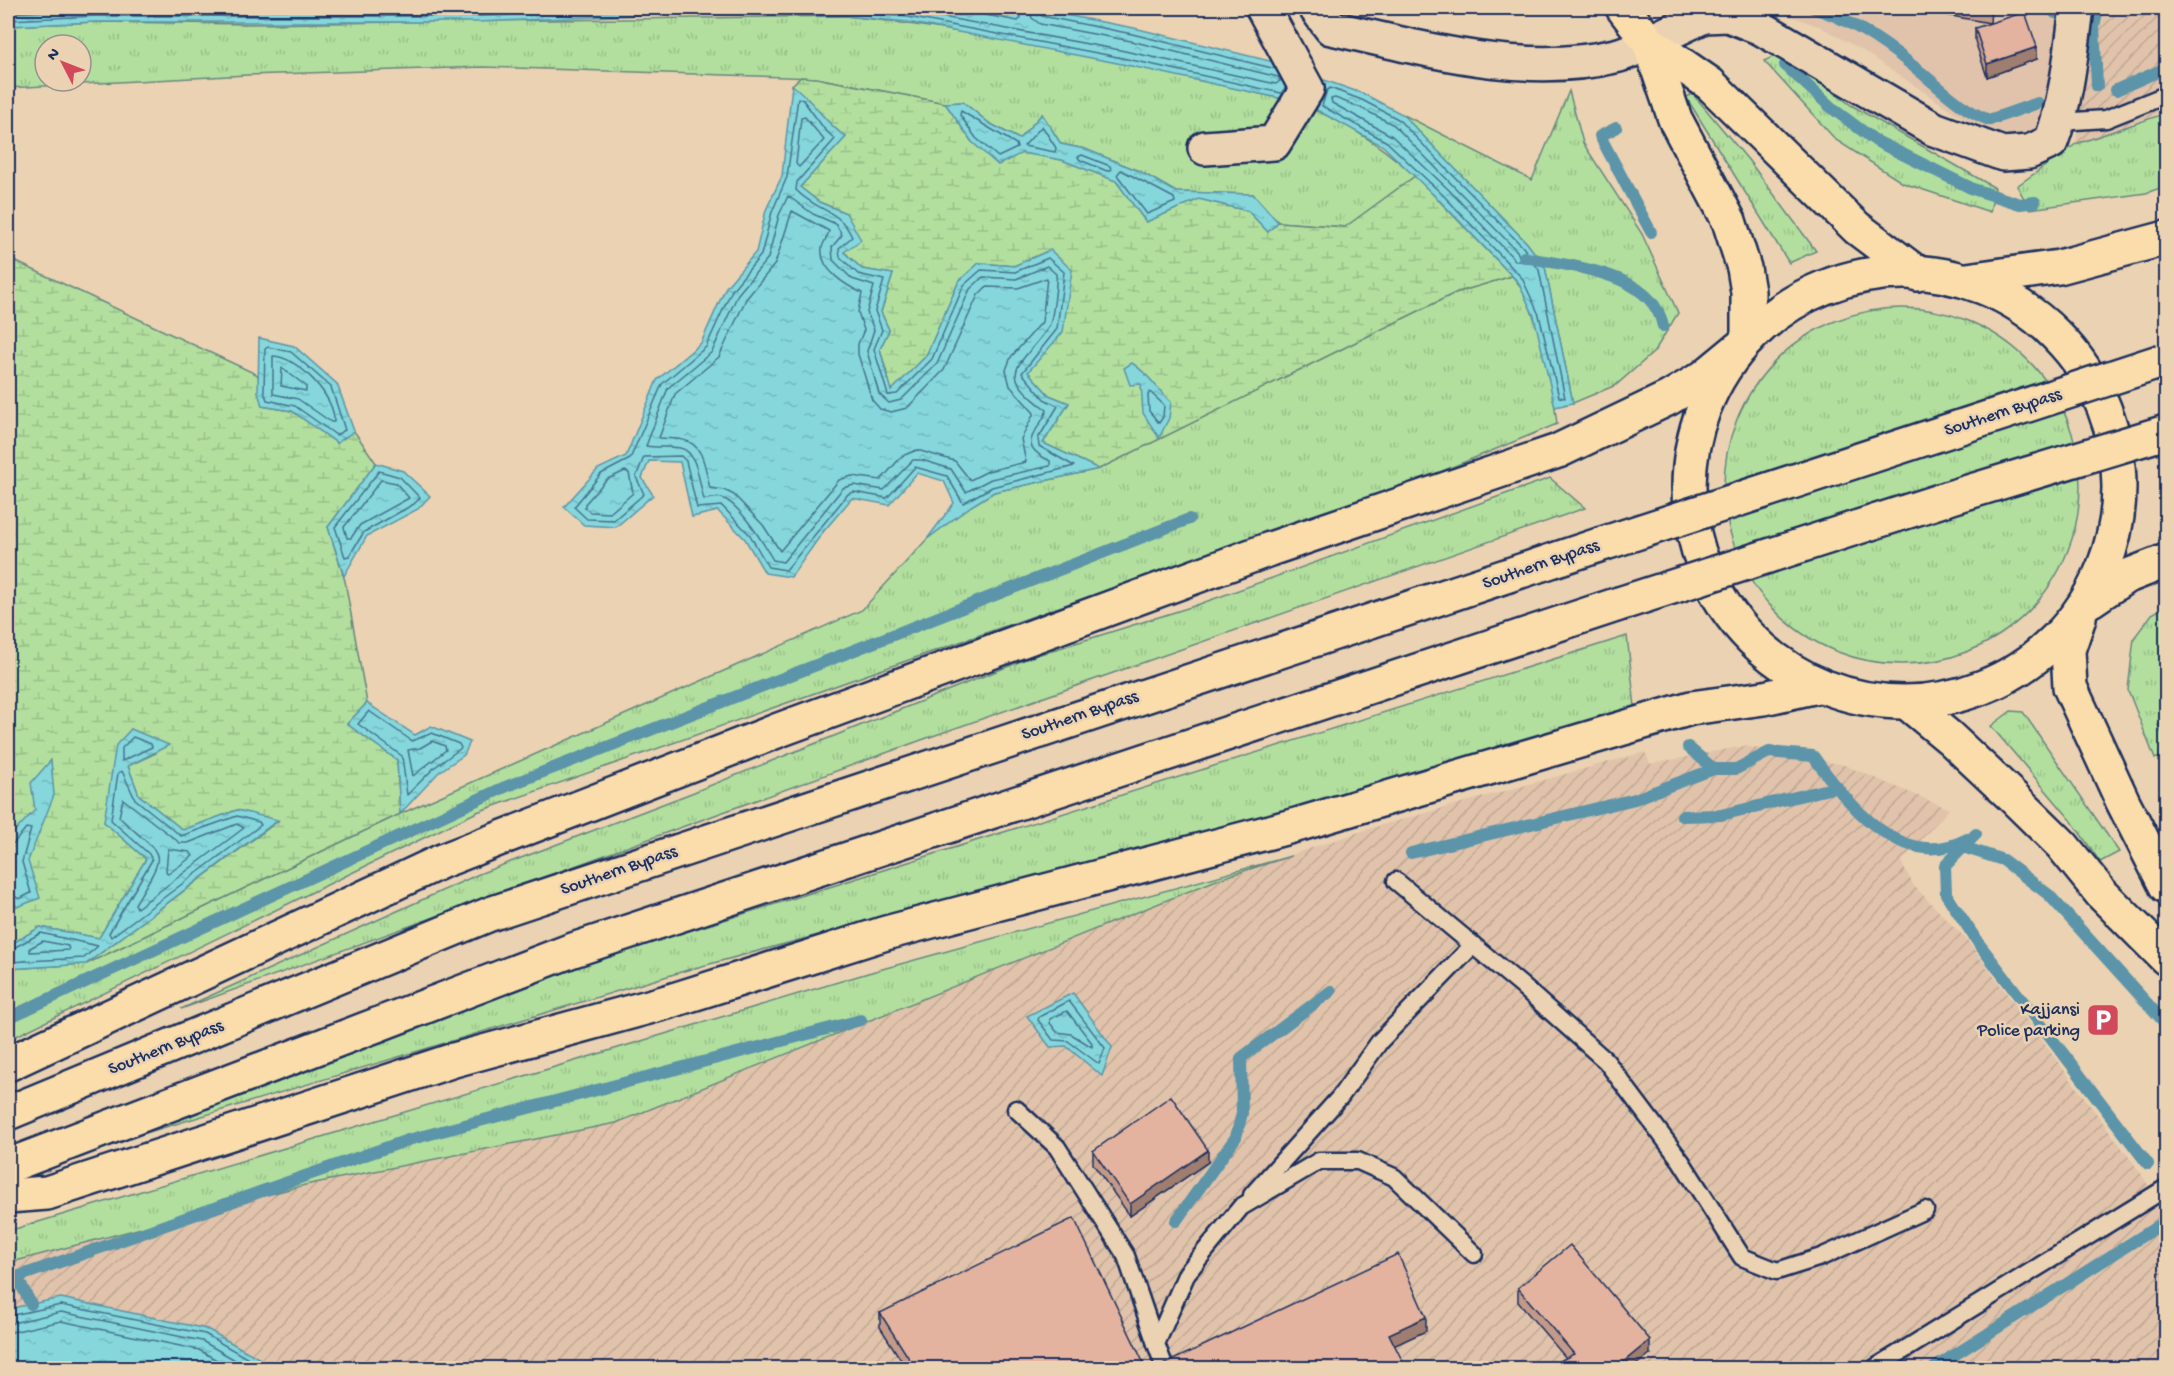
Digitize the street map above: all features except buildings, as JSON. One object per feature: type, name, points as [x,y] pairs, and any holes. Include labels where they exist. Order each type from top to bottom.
[{"type":"main road","points":[[1623,8],[1649,42],[1710,84],[1857,228],[1918,274]]},
{"type":"main road","points":[[1649,42],[1675,119],[1729,221],[1744,268],[1748,292],[1743,344],[1712,387],[1699,416],[1685,461],[1692,525],[1715,585],[1752,632],[1779,658],[1818,686],[1861,701],[1910,705],[1975,692],[2023,667],[2053,644],[2086,606],[2125,577],[2166,561]]},
{"type":"main road","points":[[8,1064],[442,861],[790,725],[1270,549],[1558,451],[1669,398],[1704,377],[1792,299],[1834,283],[1875,274],[1918,274],[1967,280],[2059,267],[2166,238]]},
{"type":"main road","points":[[1967,280],[2025,306],[2078,356],[2112,422],[2118,503],[2116,532],[2068,650],[2070,687],[2123,802],[2166,886]]},
{"type":"main road","name":"Southern Bypass","points":[[8,1113],[490,914],[1599,545],[2164,360]]},
{"type":"main road","points":[[8,1166],[570,951],[1619,604],[1952,497],[2166,432]]},
{"type":"main road","points":[[8,1196],[47,1193],[454,1060],[667,1002],[886,933],[1300,824],[1691,708],[1764,698],[1818,686]]},
{"type":"main road","points":[[1910,705],[2014,798],[2062,845],[2102,893],[2166,957]]},
{"type":"street","points":[[1205,148],[1274,143],[1307,89],[1263,8]]},
{"type":"street","points":[[1316,8],[1331,28],[1436,51],[1509,62],[1586,62],[1618,56],[1704,16],[1728,15],[1761,28],[1934,129],[2003,154],[2029,152],[2051,142],[2058,122],[2069,71],[2077,8]]},
{"type":"lane","points":[[2058,122],[2106,119],[2166,94]]},
{"type":"lane","points":[[1396,881],[1606,1061],[1681,1161],[1742,1257],[1777,1271],[1821,1257],[1925,1210]]},
{"type":"lane","points":[[1156,1344],[1187,1274],[1241,1207],[1340,1096],[1380,1041],[1473,945]]},
{"type":"lane","points":[[1016,1109],[1057,1147],[1126,1256],[1165,1368]]},
{"type":"lane","points":[[1241,1207],[1319,1161],[1358,1161],[1394,1177],[1474,1254]]},
{"type":"lane","points":[[1875,1368],[2166,1188]]},
{"type":"shaded area","points":[[1769,8],[2059,8],[2059,57],[2046,120],[2035,131],[2017,137],[1970,123],[1862,50],[1821,27]]},
{"type":"shaded area","points":[[2092,8],[2166,8],[2166,111],[2076,144],[2086,43]]},
{"type":"shaded area","points":[[1744,746],[1844,765],[1949,809],[1901,862],[1914,886],[1966,939],[2140,1172],[2166,1214],[2166,1368],[8,1368],[8,1263],[305,1185],[1368,829],[1645,752],[1650,764]]},
{"type":"green space","points":[[845,16],[1012,41],[1288,100],[1306,106],[1356,131],[1415,176],[1346,227],[1278,222],[1253,194],[1176,192],[1139,171],[1085,149],[1061,144],[1042,114],[1019,139],[989,123],[963,102],[944,103],[816,78],[483,67],[247,75],[93,83],[93,33],[33,33],[33,87],[8,88],[8,26],[96,22],[253,24]]},
{"type":"green space","points":[[1781,53],[1851,105],[1995,188],[1990,212],[1903,183],[1836,140],[1764,61]]},
{"type":"green space","points":[[801,77],[945,103],[972,142],[1062,160],[1116,181],[1146,222],[1199,199],[1248,211],[1268,232],[1278,222],[1345,227],[1415,176],[1512,276],[1455,293],[1099,469],[1043,443],[1069,403],[1049,395],[1028,372],[1050,250],[1014,266],[979,263],[959,281],[926,356],[892,391],[880,349],[889,330],[881,312],[893,274],[862,269],[844,252],[846,213],[819,202],[800,187],[846,137],[792,85]]},
{"type":"green space","points":[[1569,91],[1583,143],[1642,234],[1678,313],[1654,352],[1616,385],[1573,403],[1545,267],[1527,243],[1402,114],[1532,180]]},
{"type":"green space","points":[[1693,94],[1749,161],[1816,251],[1789,263],[1686,97]]},
{"type":"green space","points":[[2166,113],[2166,186],[2146,193],[2030,209],[2017,186],[2076,144]]},
{"type":"green space","points":[[8,258],[258,375],[262,406],[292,411],[337,443],[354,431],[376,463],[328,527],[345,581],[367,703],[347,724],[397,760],[400,814],[86,964],[278,821],[237,810],[183,830],[139,795],[128,766],[156,753],[131,729],[109,796],[104,822],[146,859],[99,938],[40,927],[8,946]]},
{"type":"green space","points":[[1512,276],[1521,288],[1536,325],[1548,368],[1557,424],[1423,479],[477,812],[8,1040],[8,969],[86,964],[400,814],[862,610],[927,539],[994,492],[1099,469],[1455,293]]},
{"type":"green space","points":[[1902,308],[1937,311],[1970,322],[2001,338],[2028,360],[2050,387],[2066,418],[2077,451],[2080,486],[2077,521],[2066,554],[2050,585],[2028,612],[2001,634],[1970,650],[1937,661],[1902,664],[1867,661],[1834,650],[1803,634],[1776,612],[1754,585],[1738,554],[1727,521],[1724,486],[1727,451],[1738,418],[1754,387],[1776,360],[1803,338],[1834,322],[1867,311]]},
{"type":"green space","points":[[1550,478],[1585,508],[927,738],[181,1009],[479,874],[689,794],[1034,656],[1194,606]]},
{"type":"green space","points":[[2166,606],[2166,720],[2158,725],[2166,741],[2166,754],[2155,759],[2128,690],[2134,638],[2152,614]]},
{"type":"green space","points":[[1627,636],[1635,707],[1278,812],[691,969],[129,1138],[594,961]]},
{"type":"green space","points":[[2011,711],[2023,712],[2119,852],[2100,862],[2071,820],[1991,726]]},
{"type":"green space","points":[[1291,856],[1219,879],[616,1123],[305,1185],[8,1263],[8,1233],[15,1229],[868,973]]},
{"type":"water","points":[[8,8],[1028,8],[1134,28],[1299,68],[1288,100],[1117,63],[907,22],[845,16],[683,13],[479,22],[96,22],[8,26]]},
{"type":"water","points":[[1324,80],[1364,94],[1402,114],[1527,243],[1545,267],[1573,403],[1555,407],[1534,316],[1518,282],[1383,146],[1313,108]]},
{"type":"water","points":[[792,85],[846,137],[800,187],[819,202],[846,213],[861,240],[844,252],[862,269],[893,274],[881,312],[889,330],[880,349],[891,391],[926,356],[959,281],[979,263],[1014,266],[1050,250],[1072,270],[1063,332],[1028,372],[1049,395],[1069,403],[1043,443],[1099,469],[994,492],[927,539],[954,503],[944,481],[917,473],[889,505],[852,498],[823,532],[791,577],[765,573],[745,539],[718,511],[692,517],[680,462],[649,461],[642,478],[653,495],[616,527],[584,525],[564,507],[598,469],[626,456],[657,380],[701,343],[726,287],[756,252],[766,210],[782,176]]},
{"type":"water","points":[[963,102],[989,123],[1019,139],[1042,114],[1061,144],[1085,149],[1139,171],[1176,192],[1253,194],[1278,222],[1268,232],[1248,211],[1199,199],[1146,222],[1116,181],[1062,160],[1022,153],[998,165],[972,142],[945,103]]},
{"type":"water","points":[[259,338],[294,346],[337,384],[354,431],[337,443],[292,411],[262,406],[258,392]]},
{"type":"water","points":[[1132,363],[1143,371],[1171,402],[1169,418],[1159,438],[1143,413],[1141,384],[1130,385],[1124,368]]},
{"type":"water","points":[[376,463],[403,471],[430,496],[418,509],[367,536],[344,576],[328,527]]},
{"type":"water","points":[[367,703],[415,735],[431,726],[470,742],[464,755],[439,772],[400,814],[397,760],[347,724]]},
{"type":"water","points":[[131,729],[169,745],[128,766],[139,795],[183,830],[237,810],[278,820],[86,964],[8,969],[8,946],[40,927],[99,938],[146,859],[104,822],[116,745]]},
{"type":"water","points":[[51,760],[54,795],[28,861],[40,898],[17,907],[8,895],[8,850],[11,835],[35,810],[31,783]]},
{"type":"water","points":[[1073,993],[1112,1047],[1102,1076],[1066,1046],[1050,1047],[1027,1016]]},
{"type":"water","points":[[61,1298],[207,1329],[276,1368],[8,1368],[8,1313],[12,1308]]},
{"type":"waterway","points":[[1813,8],[1840,18],[1866,32],[1902,57],[1958,103],[1989,120],[2038,103]]},
{"type":"waterway","points":[[2052,8],[2055,13]]},
{"type":"waterway","points":[[2097,86],[2094,26],[2098,8]]},
{"type":"waterway","points":[[1785,65],[1833,109],[1876,141],[1973,189],[2020,204],[2035,202]]},
{"type":"waterway","points":[[2116,90],[2166,68]]},
{"type":"waterway","points":[[1616,128],[1600,136],[1651,232]]},
{"type":"waterway","points":[[1524,257],[1585,269],[1626,283],[1643,293],[1656,308],[1663,326]]},
{"type":"waterway","points":[[8,1018],[505,787],[1189,519]]},
{"type":"waterway","points":[[1688,747],[1714,769],[1736,769],[1769,752],[1813,756],[1842,794],[1860,812],[1878,828],[1899,841],[1920,847],[1943,847],[1967,839]]},
{"type":"waterway","points":[[1411,853],[1635,799],[1714,769]]},
{"type":"waterway","points":[[1682,816],[1721,815],[1837,787]]},
{"type":"waterway","points":[[1976,834],[1945,866],[1946,894],[1979,944],[2148,1164]]},
{"type":"waterway","points":[[1963,847],[2003,860],[2049,895],[2166,1024]]},
{"type":"waterway","points":[[1176,1221],[1236,1137],[1242,1113],[1241,1058],[1331,991]]},
{"type":"waterway","points":[[31,1304],[17,1277],[408,1140],[861,1020]]},
{"type":"waterway","points":[[1934,1368],[2166,1221]]},
{"type":"place","name":"Kajjansi Police parking","points":[[2103,1020]]}]
